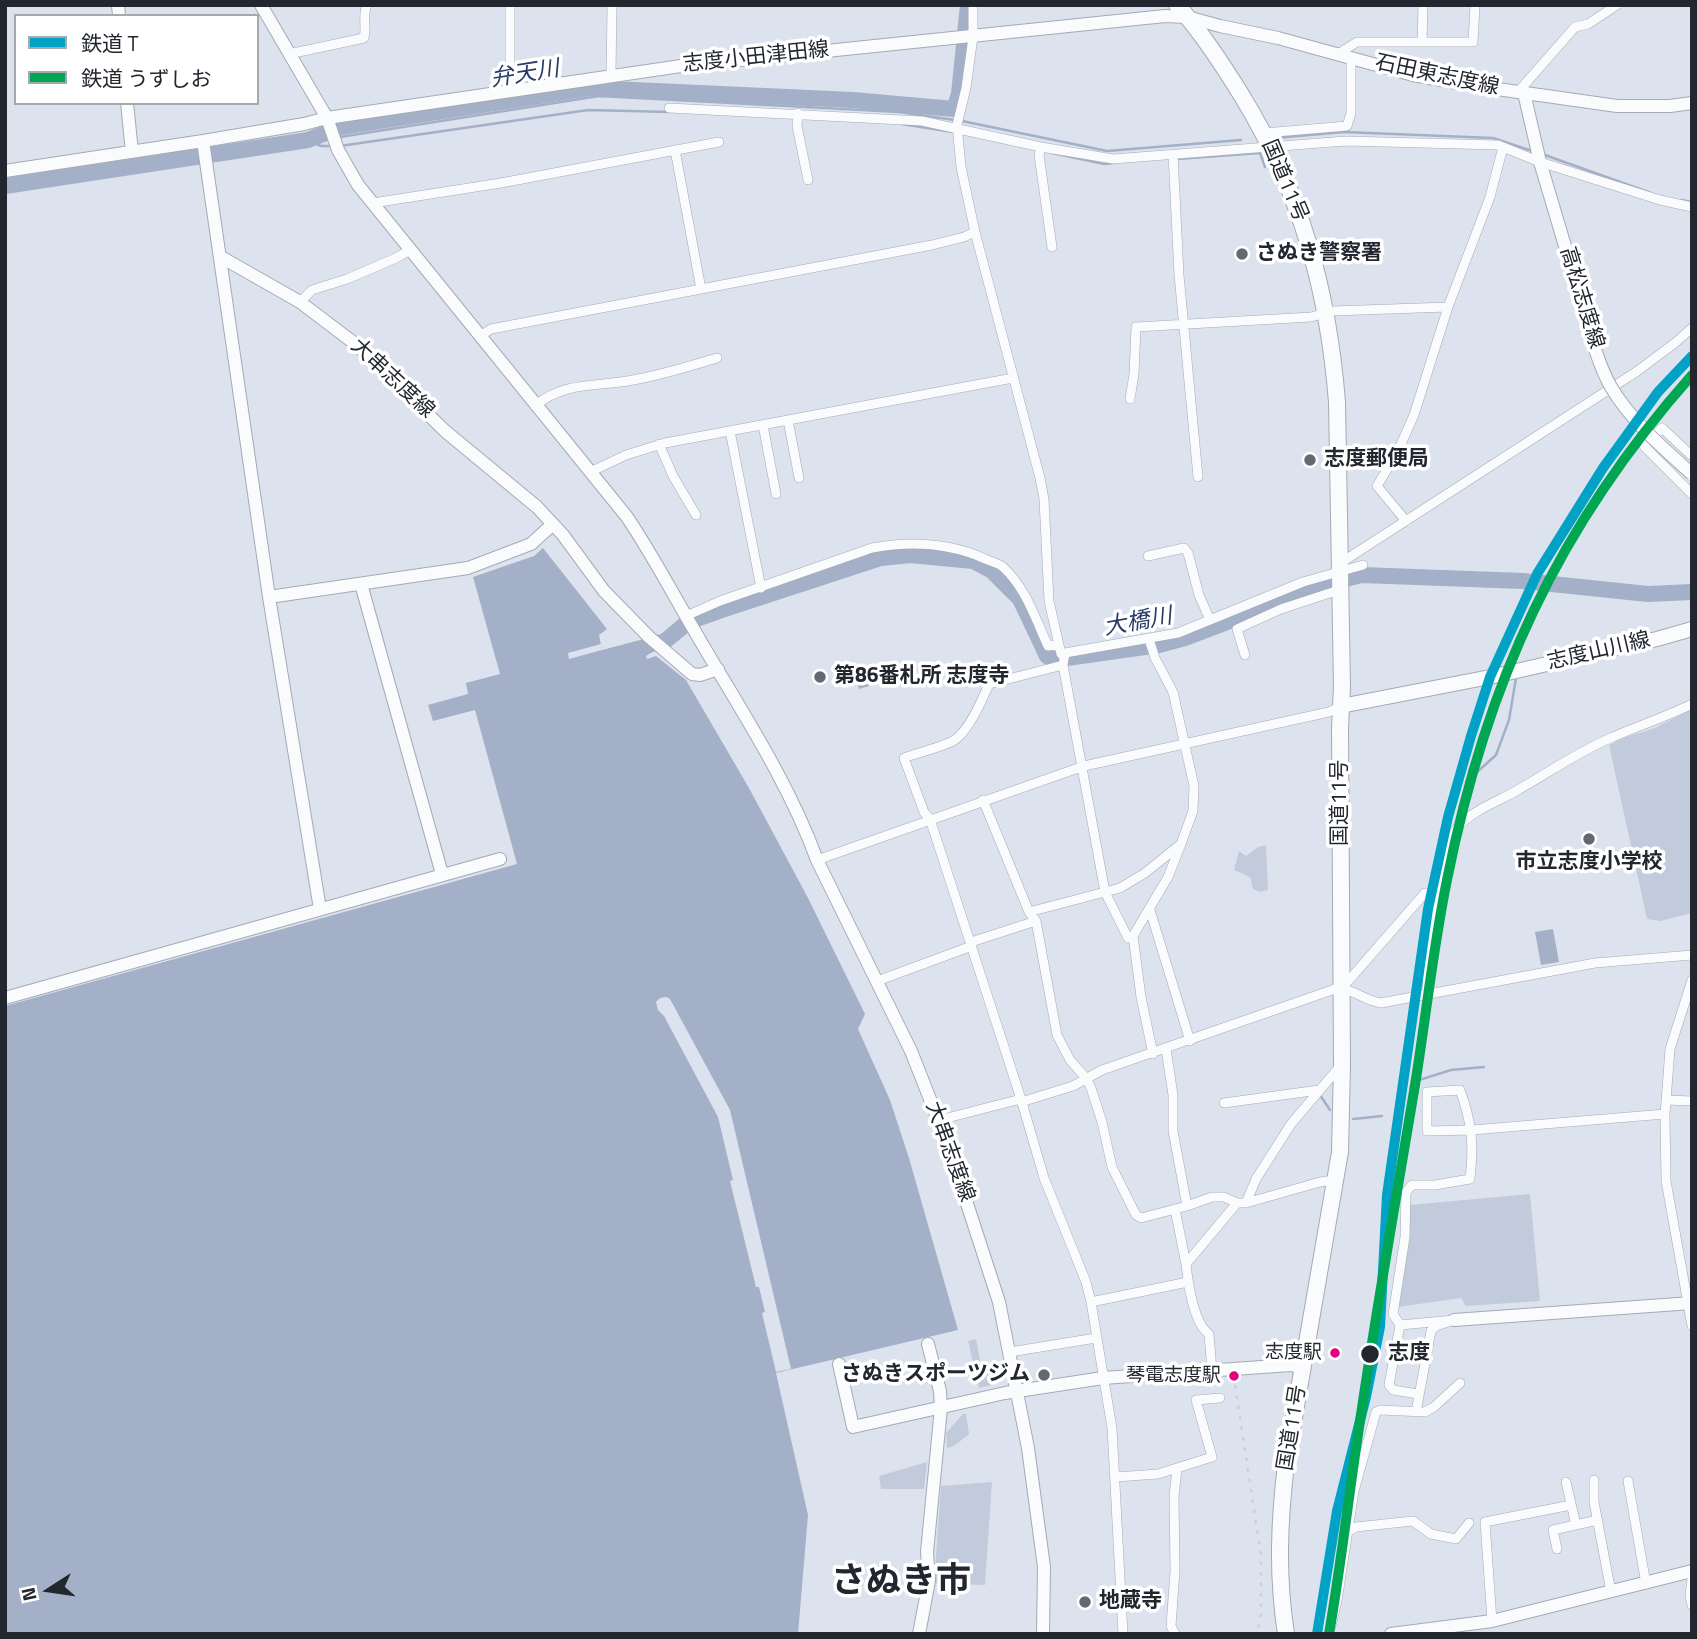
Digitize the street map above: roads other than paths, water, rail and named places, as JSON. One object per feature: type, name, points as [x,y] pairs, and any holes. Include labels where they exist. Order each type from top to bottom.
[{"type":"highway","name":"国道11号","points":[[1182,11],[1218,57],[1268,140],[1301,215],[1320,278],[1337,402],[1341,706],[1340,1152],[1286,1464],[1278,1542],[1279,1587],[1286,1634]]},
{"type":"main road","name":"大串志度線","points":[[261,5],[327,118],[348,170],[645,544],[750,724],[806,833],[911,1052],[939,1120],[999,1302],[1018,1391],[1044,1567],[1043,1634]]},
{"type":"main road","name":"志度小田津田線","points":[[205,146],[327,118],[611,74],[1164,16],[1182,11]]},
{"type":"main road","name":"石田東志度線","points":[[1182,11],[1413,75],[1617,106],[1692,103]]},
{"type":"main road","name":"高松志度線","points":[[1521,93],[1584,310],[1610,385],[1655,440],[1692,474]]},
{"type":"main road","points":[[127,105],[132,152]]},
{"type":"main road","points":[[5,171],[132,152],[205,146],[269,597],[320,909]]},
{"type":"main road","name":"大串志度線","points":[[221,257],[300,302],[358,346],[446,431],[537,507],[604,591],[649,637],[692,674],[700,675],[718,669]]},
{"type":"main road","points":[[269,597],[468,568],[531,544],[553,524]]},
{"type":"main road","points":[[361,584],[442,874]]},
{"type":"main road","name":"志度山川線","points":[[1341,706],[1490,677],[1692,629]]},
{"type":"main road","points":[[5,998],[500,859]]},
{"type":"main road","points":[[1454,1320],[1690,1303]]},
{"type":"main road","points":[[919,1634],[928,1594],[927,1552],[941,1408],[940,1391],[928,1344]]},
{"type":"main road","points":[[839,1364],[853,1427],[1018,1391],[1103,1378],[1291,1365],[1303,1367]]},
{"type":"main road","points":[[1391,1634],[1492,1621],[1692,1571]]},
{"type":"street","points":[[289,54],[364,38],[367,5]]},
{"type":"street","points":[[510,5],[510,90]]},
{"type":"street","points":[[611,74],[612,5]]},
{"type":"street","points":[[973,5],[973,37],[957,128],[961,167],[975,232],[1044,499],[1049,601],[1062,649],[1080,767],[1105,892],[1128,938],[1133,936]]},
{"type":"street","points":[[1422,42],[1423,5]]},
{"type":"street","points":[[669,108],[922,121],[1041,147],[1113,159],[1173,154],[1347,126],[1350,113],[1345,56],[1357,42],[1473,42],[1475,5]]},
{"type":"street","points":[[1521,93],[1575,27],[1588,24],[1617,5]]},
{"type":"street","points":[[798,113],[797,126],[808,180]]},
{"type":"street","points":[[1268,140],[1503,147],[1540,162],[1660,200],[1692,207]]},
{"type":"street","points":[[373,203],[501,183],[719,142]]},
{"type":"street","points":[[1041,147],[1039,155],[1052,247]]},
{"type":"street","points":[[1406,522],[1377,486],[1398,451],[1414,415],[1448,307],[1490,197],[1503,147]]},
{"type":"street","points":[[675,150],[701,289]]},
{"type":"street","points":[[1173,154],[1184,326],[1198,477]]},
{"type":"street","points":[[480,336],[491,329],[932,245],[975,232]]},
{"type":"street","points":[[300,302],[312,290],[347,279],[410,250]]},
{"type":"street","points":[[1130,400],[1136,327],[1311,317],[1326,312],[1448,307]]},
{"type":"street","points":[[689,620],[761,588],[872,548],[897,544],[959,548],[1001,566],[1029,601],[1048,646],[1062,649],[1178,633],[1303,582],[1339,577],[1406,522],[1636,372],[1692,328]]},
{"type":"street","points":[[535,406],[549,394],[565,388],[634,380],[718,358]]},
{"type":"street","points":[[590,472],[626,455],[659,444],[1013,377]]},
{"type":"street","points":[[788,420],[799,478]]},
{"type":"street","points":[[764,425],[776,494]]},
{"type":"street","points":[[1671,473],[1691,455],[1662,428],[1644,446],[1671,473],[1692,494]]},
{"type":"street","points":[[730,431],[761,588]]},
{"type":"street","points":[[659,444],[673,477],[696,515]]},
{"type":"street","points":[[1148,556],[1184,548],[1210,620]]},
{"type":"street","points":[[1245,655],[1237,629],[1363,565]]},
{"type":"street","points":[[1149,639],[1173,692],[1194,786],[1193,811],[1168,877],[1133,936],[1143,1009],[1153,1054]]},
{"type":"street","points":[[1063,665],[989,684],[969,726],[954,740],[904,758],[924,812],[930,819],[972,944],[1044,1178],[1086,1282],[1112,1428],[1124,1634]]},
{"type":"street","points":[[1427,995],[1430,951],[1444,872],[1455,830],[1475,813],[1576,755],[1692,704]]},
{"type":"street","points":[[817,860],[1080,767],[1329,712],[1341,706]]},
{"type":"street","points":[[983,800],[1030,912],[1036,920],[1057,1035],[1070,1060],[1086,1078],[1102,1122],[1112,1167],[1136,1215],[1141,1218],[1212,1197],[1224,1196],[1241,1203],[1335,1180]]},
{"type":"street","points":[[1030,912],[1120,888],[1145,873],[1181,844]]},
{"type":"street","points":[[939,1120],[1073,1086],[1102,1070],[1342,988],[1425,893]]},
{"type":"street","points":[[1150,910],[1190,1041]]},
{"type":"street","points":[[877,981],[1036,920]]},
{"type":"street","points":[[1342,988],[1357,993],[1364,999],[1381,1003],[1595,962],[1692,955]]},
{"type":"street","points":[[1692,980],[1670,1049],[1665,1114],[1666,1181],[1692,1326]]},
{"type":"street","points":[[1166,1049],[1173,1095],[1173,1131],[1187,1206]]},
{"type":"street","points":[[1186,1264],[1241,1203],[1291,1124],[1336,1068],[1342,1065]]},
{"type":"street","points":[[1224,1103],[1319,1090]]},
{"type":"street","points":[[1418,1394],[1393,1390],[1389,1385],[1400,1325],[1393,1314],[1405,1237],[1406,1192],[1412,1185],[1435,1185],[1470,1179],[1473,1147],[1472,1130],[1460,1090],[1427,1093],[1427,1131],[1472,1130],[1665,1114]]},
{"type":"street","points":[[1666,1100],[1692,1101]]},
{"type":"street","points":[[1175,1209],[1188,1282],[1202,1329],[1209,1335],[1212,1371]]},
{"type":"street","points":[[1091,1302],[1188,1282]]},
{"type":"street","points":[[1400,1325],[1454,1320]]},
{"type":"street","points":[[1416,1412],[1431,1331],[1436,1326],[1454,1320]]},
{"type":"street","points":[[1010,1352],[1096,1338]]},
{"type":"street","points":[[1329,1634],[1337,1601],[1354,1491],[1376,1412],[1425,1412],[1434,1408],[1460,1383]]},
{"type":"street","points":[[1116,1477],[1158,1474],[1212,1457],[1196,1400],[1220,1398]]},
{"type":"street","points":[[1175,1634],[1171,1626],[1177,1469]]},
{"type":"street","points":[[1594,1480],[1611,1592]]},
{"type":"street","points":[[1628,1481],[1646,1584]]},
{"type":"street","points":[[1566,1482],[1576,1525]]},
{"type":"street","points":[[1492,1621],[1485,1522],[1571,1505]]},
{"type":"street","points":[[1557,1549],[1553,1530],[1598,1520]]},
{"type":"street","points":[[1348,1532],[1356,1527],[1413,1521],[1431,1534],[1456,1539],[1469,1523]]},
{"type":"street","points":[[1692,1579],[1692,1605]]},
{"type":"waterway","name":"弁天川","points":[[5,186],[308,140],[341,127],[590,88],[853,100],[954,109],[959,94],[968,5]]},
{"type":"waterway","points":[[340,137],[599,96],[899,112],[955,120]]},
{"type":"waterway","points":[[340,146],[588,110],[670,112]]},
{"type":"waterway","points":[[962,121],[1107,151],[1241,140]]},
{"type":"waterway","points":[[901,124],[953,132]]},
{"type":"waterway","points":[[1276,138],[1344,132],[1493,138],[1532,151]]},
{"type":"waterway","name":"弁天川","points":[[312,139],[330,138]]},
{"type":"waterway","points":[[308,140],[321,146],[334,146]]},
{"type":"waterway","points":[[1052,153],[1104,164],[1114,163]]},
{"type":"waterway","points":[[1177,159],[1260,153],[1265,167]]},
{"type":"waterway","points":[[1542,154],[1651,193]]},
{"type":"waterway","points":[[1681,200],[1692,202]]},
{"type":"waterway","name":"大橋川","points":[[649,644],[664,642],[688,622],[722,610],[881,558],[911,555],[973,561],[992,571],[1020,599],[1047,656],[1053,660],[1159,645],[1185,638],[1333,582],[1362,575],[1523,581],[1648,594],[1692,592]]},
{"type":"waterway","points":[[1466,782],[1496,755],[1509,720],[1516,678]]},
{"type":"waterway","points":[[1416,1081],[1451,1070],[1484,1067]]},
{"type":"waterway","points":[[1320,1095],[1330,1110]]},
{"type":"waterway","points":[[1353,1119],[1382,1116]]},
{"type":"railway","points":[[1235,1385],[1261,1555],[1261,1614],[1257,1634]]},
{"type":"rail line","name":"T","points":[[1317,1634],[1337,1511],[1366,1397],[1380,1327],[1387,1195],[1428,909],[1448,817],[1471,736],[1490,677],[1537,574],[1603,468],[1658,392],[1692,356]]},
{"type":"rail line","name":"うずしお","points":[[1329,1634],[1368,1368],[1438,931],[1463,808],[1506,673],[1534,610],[1566,549],[1603,490],[1645,432],[1692,375]]},
{"type":"place","name":"さぬき警察署","points":[[1242,254]]},
{"type":"place","name":"志度郵便局","points":[[1310,460]]},
{"type":"place","name":"第86番札所 志度寺","points":[[820,677]]},
{"type":"place","name":"市立志度小学校","points":[[1589,839]]},
{"type":"place","name":"志度駅","points":[[1335,1353]]},
{"type":"place","name":"志度","points":[[1370,1354]]},
{"type":"place","name":"さぬきスポーツジム","points":[[1044,1375]]},
{"type":"place","name":"琴電志度駅","points":[[1234,1376]]},
{"type":"place","name":"地蔵寺","points":[[1085,1602]]},
{"type":"district","name":"さぬき市","points":[[901,1583]]}]
